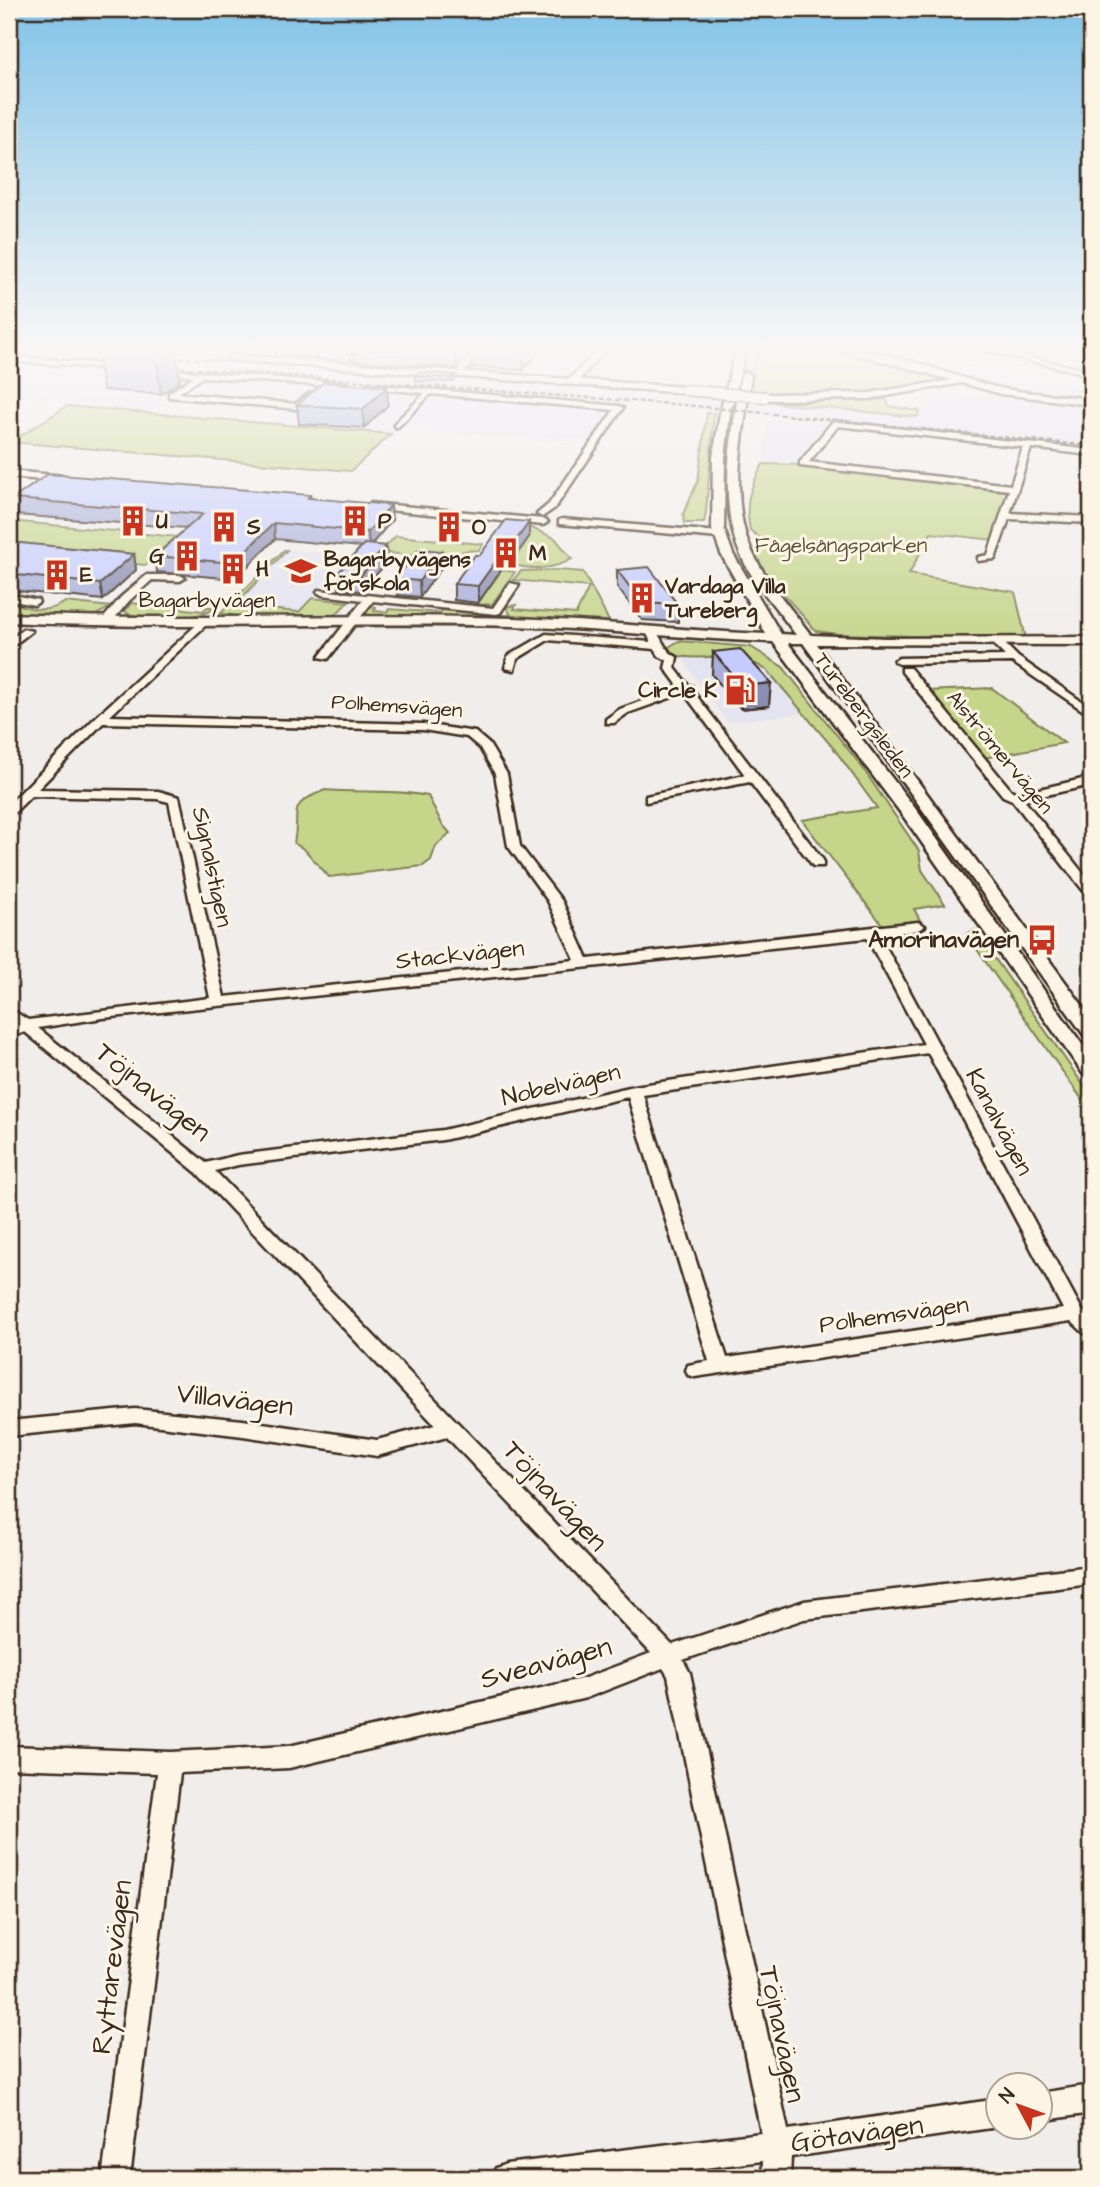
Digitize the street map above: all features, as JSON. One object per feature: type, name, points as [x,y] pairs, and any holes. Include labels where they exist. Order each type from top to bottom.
[{"type":"main road","name":"Turebergsleden","points":[[720,452],[719,532],[747,593],[774,636],[912,816],[1091,1071]]},
{"type":"main road","name":"Turebergsleden","points":[[737,452],[733,482],[739,533],[750,561],[1091,1031]]},
{"type":"main road","points":[[719,532],[739,533]]},
{"type":"main road","name":"Bagarbyvägen","points":[[9,618],[106,622],[514,622],[907,641],[1091,641]]},
{"type":"street","points":[[542,517],[589,452]]},
{"type":"street","points":[[813,452],[803,464],[1013,488]]},
{"type":"street","points":[[981,559],[992,557],[1025,452]]},
{"type":"street","points":[[9,474],[77,480]]},
{"type":"street","points":[[360,506],[520,520],[563,516],[719,532]]},
{"type":"street","points":[[552,506],[563,516]]},
{"type":"street","points":[[1006,516],[1091,520]]},
{"type":"street","name":"Bagarbyvägen","points":[[106,622],[125,599],[150,577],[180,578]]},
{"type":"street","points":[[322,592],[496,611],[514,585]]},
{"type":"street","points":[[9,597],[34,602]]},
{"type":"street","points":[[324,657],[370,598]]},
{"type":"street","points":[[9,811],[100,719],[204,621]]},
{"type":"street","points":[[650,630],[663,654],[673,659],[670,668],[688,688],[818,863]]},
{"type":"street","points":[[9,646],[27,631]]},
{"type":"street","points":[[510,668],[512,659],[546,637],[658,646]]},
{"type":"street","points":[[998,643],[1014,659],[1091,713]]},
{"type":"street","name":"Alströmervägen","points":[[1014,659],[902,665],[1007,793],[1017,798],[1018,803],[1091,891]]},
{"type":"street","points":[[610,721],[624,711],[688,688]]},
{"type":"street","name":"Polhemsvägen","points":[[100,719],[423,727],[471,734],[485,746],[501,774],[514,846],[555,901],[584,965]]},
{"type":"street","points":[[650,799],[755,777]]},
{"type":"street","points":[[1017,798],[1023,794],[1091,781]]},
{"type":"street","name":"Signalstigen","points":[[30,792],[159,795],[175,800],[218,1003]]},
{"type":"street","name":"Stackvägen","points":[[18,1029],[218,1003],[584,965],[918,926]]},
{"type":"street","name":"Kanalvägen","points":[[872,933],[1075,1314],[1091,1328]]},
{"type":"street","name":"Töjnavägen","points":[[9,1012],[18,1029],[203,1169],[668,1656],[679,1673],[777,2145],[776,2178]]},
{"type":"street","name":"Nobelvägen","points":[[203,1169],[239,1160],[443,1135],[634,1091],[931,1048]]},
{"type":"street","points":[[634,1091],[720,1365]]},
{"type":"street","name":"Polhemsvägen","points":[[695,1370],[1075,1314]]},
{"type":"street","name":"Villavägen","points":[[10,1430],[135,1416],[243,1428],[377,1448],[452,1428]]},
{"type":"street","name":"Sveavägen","points":[[9,1758],[170,1763],[289,1757],[586,1688],[668,1656],[804,1610],[1091,1575]]},
{"type":"street","name":"Ryttarevägen","points":[[116,2178],[170,1763]]},
{"type":"street","points":[[1054,2105],[1091,2099]]},
{"type":"street","name":"Götavägen","points":[[506,2178],[777,2145],[984,2115]]},
{"type":"shaded area","points":[[764,452],[810,452],[800,465],[763,464]]},
{"type":"shaded area","name":"Bagarbyvägens förskola","points":[[287,550],[351,555],[299,612],[233,606]]},
{"type":"shaded area","points":[[724,654],[760,665],[804,713],[727,722],[681,657]]},
{"type":"green space","points":[[129,452],[371,452],[351,471]]},
{"type":"green space","points":[[702,452],[711,452],[704,523],[684,523],[683,514],[698,481]]},
{"type":"green space","name":"Fågelsångsparken","points":[[763,464],[800,465],[1008,489],[1011,491],[994,540],[931,533],[909,574],[1015,592],[1026,639],[837,634],[816,631],[766,574],[754,552],[761,539],[750,530],[748,503]]},
{"type":"green space","points":[[9,521],[178,537],[146,565],[9,552]]},
{"type":"green space","points":[[524,525],[555,538],[572,559],[541,568],[510,564],[528,538]]},
{"type":"green space","points":[[396,536],[483,544],[479,550],[464,551],[451,560],[380,552]]},
{"type":"green space","points":[[287,550],[234,606],[299,612],[312,598],[348,602],[334,616],[242,617],[221,613]]},
{"type":"green space","points":[[494,568],[515,572],[492,604],[473,605],[499,574]]},
{"type":"green space","points":[[521,571],[583,572],[609,621],[366,614],[370,606],[376,607],[374,611],[387,612],[389,609],[440,613],[445,608],[489,615],[511,615],[506,607],[516,605],[514,609],[576,614],[589,587],[513,580]]},
{"type":"green space","points":[[11,600],[38,609],[53,608],[65,602],[111,607],[94,616],[9,615]]},
{"type":"green space","points":[[131,603],[203,611],[207,607],[216,607],[199,615],[157,618],[125,612]]},
{"type":"green space","points":[[679,641],[751,647],[783,667],[862,767],[919,851],[922,870],[945,904],[914,909],[921,922],[884,927],[802,820],[877,808],[835,750],[768,671],[755,663],[731,657],[674,655],[667,648]]},
{"type":"green space","points":[[992,688],[1064,743],[984,758],[927,691]]},
{"type":"green space","points":[[325,790],[428,796],[442,824],[450,833],[436,846],[431,860],[423,866],[329,877],[305,850],[294,843],[299,805],[312,795]]},
{"type":"green space","points":[[975,930],[1091,1096],[1091,1112],[966,934]]},
{"type":"building","points":[[48,474],[310,495],[308,498],[391,505],[368,532],[274,523],[233,563],[155,556],[203,514],[13,499]]},
{"type":"building","points":[[506,520],[529,522],[510,549],[505,548],[478,586],[454,584],[475,555],[480,555]]},
{"type":"building","points":[[9,542],[134,554],[100,584],[9,574]]},
{"type":"building","points":[[364,544],[386,546],[361,575],[338,573]]},
{"type":"building","points":[[419,549],[442,551],[419,581],[396,579]]},
{"type":"building","points":[[649,567],[678,605],[642,603],[617,570]]},
{"type":"building","points":[[740,649],[771,683],[742,686],[713,652]]},
{"type":"place","name":"U","points":[[133,521]]},
{"type":"place","name":"P","points":[[355,521]]},
{"type":"place","name":"S","points":[[224,527]]},
{"type":"place","name":"O","points":[[449,527]]},
{"type":"place","name":"M","points":[[506,553]]},
{"type":"place","name":"G","points":[[187,556]]},
{"type":"place","name":"H","points":[[233,569]]},
{"type":"place","name":"Bagarbyvägens förskola","points":[[301,571]]},
{"type":"place","name":"E","points":[[57,575]]},
{"type":"place","name":"Vardaga Villa Tureberg","points":[[642,598]]},
{"type":"place","name":"Circle K","points":[[740,690]]},
{"type":"place","name":"Amorinavägen","points":[[1042,940]]}]
